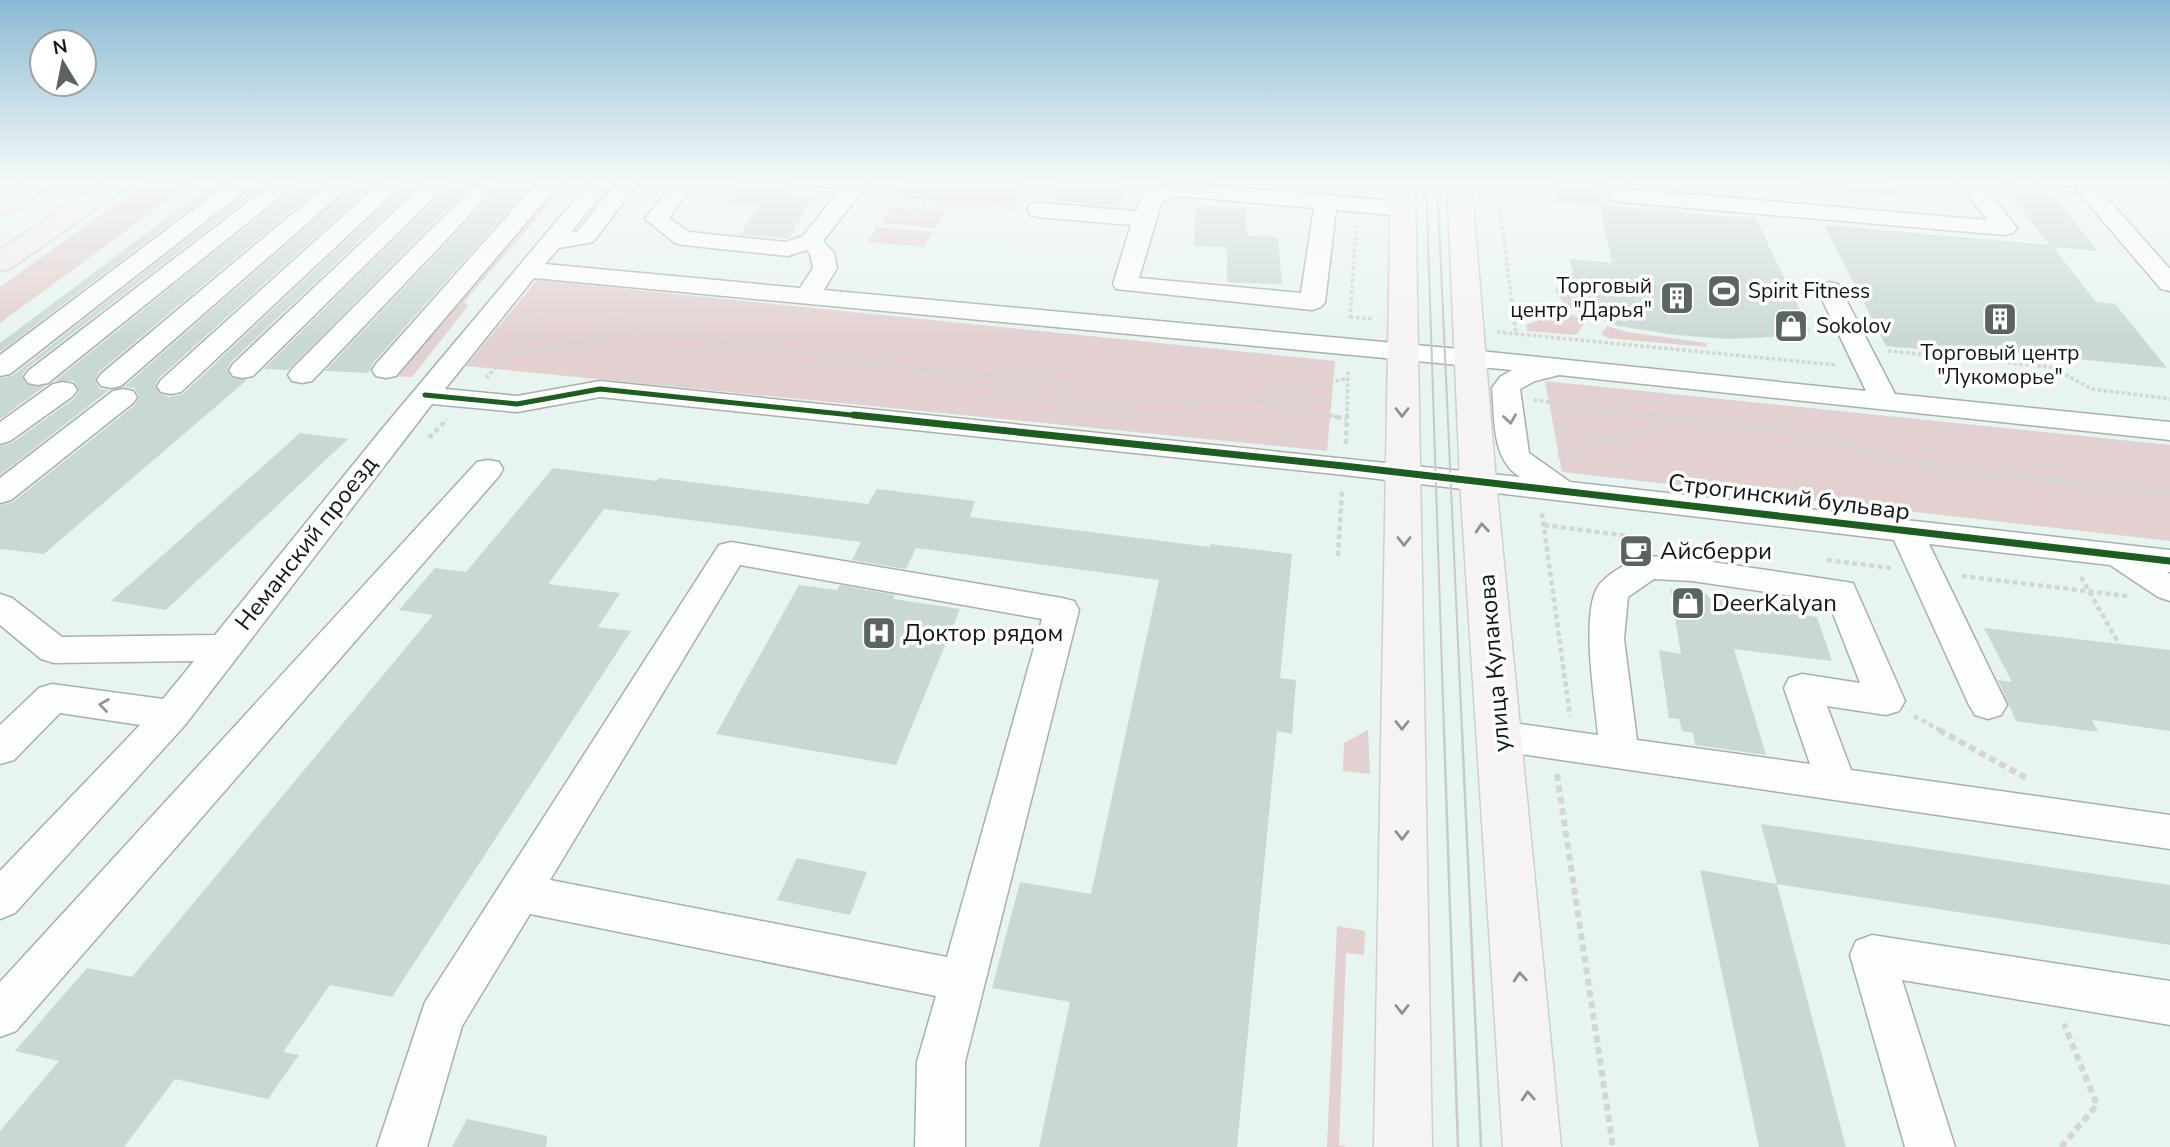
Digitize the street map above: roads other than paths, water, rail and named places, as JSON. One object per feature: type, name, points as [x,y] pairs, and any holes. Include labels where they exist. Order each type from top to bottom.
[{"type":"highway","points":[[0,263],[45,233]]},
{"type":"main road","points":[[1403,233],[1403,1147]]},
{"type":"main road","name":"улица Кулакова","points":[[1462,233],[1478,481],[1532,1147]]},
{"type":"street","points":[[0,368],[178,233]]},
{"type":"street","points":[[0,435],[50,384],[228,233]]},
{"type":"street","points":[[117,388],[288,233]]},
{"type":"street","points":[[171,386],[339,233]]},
{"type":"street","points":[[243,370],[386,233]]},
{"type":"street","points":[[302,375],[441,233]]},
{"type":"street","points":[[386,370],[505,233]]},
{"type":"street","name":"Неманский проезд","points":[[5,888],[172,715],[425,395],[559,233]]},
{"type":"street","points":[[551,242],[586,237],[589,233]]},
{"type":"street","points":[[675,233],[683,238],[788,248],[811,241],[818,233]]},
{"type":"street","points":[[1140,233],[1125,284],[1312,302],[1322,233]]},
{"type":"street","points":[[2125,233],[2170,284]]},
{"type":"street","points":[[808,296],[825,268],[822,253],[811,241]]},
{"type":"street","points":[[528,270],[1470,358],[2170,431]]},
{"type":"street","points":[[1829,289],[1885,401]]},
{"type":"street","points":[[1553,498],[1537,476],[1521,464],[1514,453],[1506,388],[1511,380],[1522,376],[1562,368]]},
{"type":"street","name":"Строгинский бульвар","points":[[425,395],[516,404],[600,389],[1478,481],[1553,498],[1906,530],[2170,561]]},
{"type":"street","points":[[0,1015],[488,469]]},
{"type":"street","points":[[1906,530],[1988,705]]},
{"type":"street","points":[[402,1147],[441,1018],[731,553],[1062,610],[941,1062],[940,1147]]},
{"type":"street","points":[[2112,554],[2170,589]]},
{"type":"street","points":[[1619,752],[1606,639],[1612,592],[1647,567],[1692,570],[1841,591],[1886,701],[1802,688],[1836,783]]},
{"type":"street","points":[[0,606],[54,650],[225,648]]},
{"type":"street","points":[[0,749],[52,698],[172,715]]},
{"type":"street","points":[[1500,736],[2170,832]]},
{"type":"street","points":[[519,893],[962,981]]},
{"type":"street","points":[[1930,1147],[1872,955],[2170,1003]]},
{"type":"lane","points":[[0,493],[117,388]]},
{"type":"tram line","points":[[1428,233],[1444,731]]},
{"type":"tram line","points":[[1439,233],[1462,731]]},
{"type":"tram line","points":[[1444,730],[1458,1147]]},
{"type":"tram line","points":[[1462,730],[1481,1147]]},
{"type":"place","name":"Spirit Fitness","points":[[1724,291]]},
{"type":"place","name":"Торговый центр \"Дарья\"","points":[[1677,298]]},
{"type":"place","name":"Торговый центр \"Лукоморье\"","points":[[2000,319]]},
{"type":"place","name":"Sokolov","points":[[1791,326]]},
{"type":"place","name":"Айсберри","points":[[1636,551]]},
{"type":"place","name":"DeerKalyan","points":[[1688,603]]},
{"type":"place","name":"Доктор рядом","points":[[879,633]]}]
